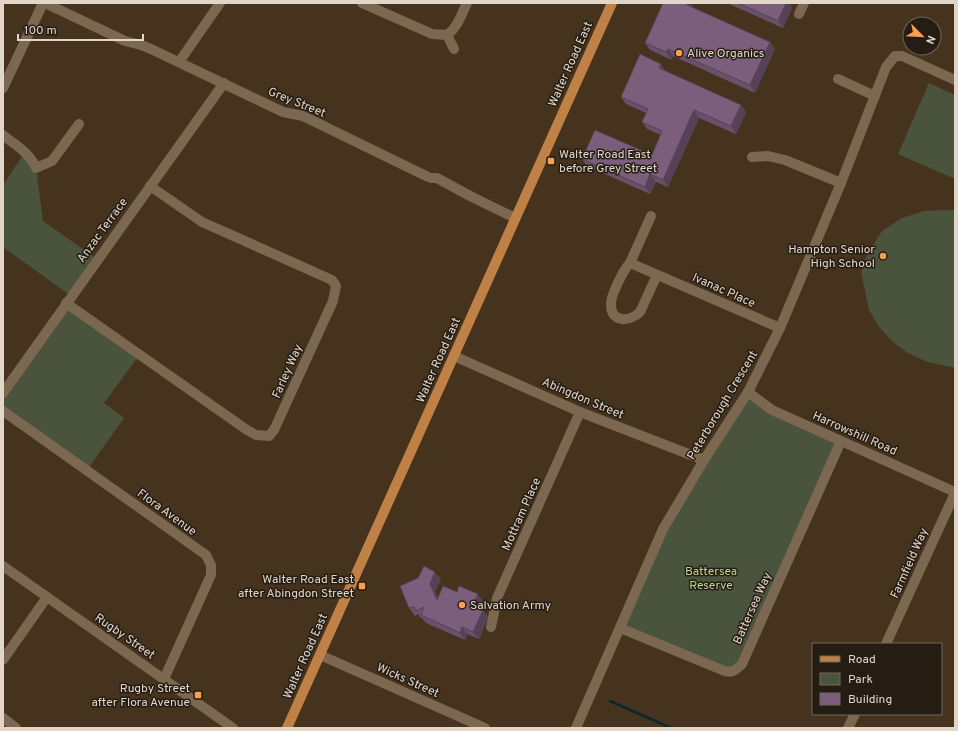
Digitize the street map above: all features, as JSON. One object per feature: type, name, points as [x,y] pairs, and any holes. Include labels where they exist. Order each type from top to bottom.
[{"type":"main road","name":"Walter Road East","points":[[287,728],[612,3]]},
{"type":"street","name":"Grey Street","points":[[44,3],[125,41],[141,45],[179,62],[283,112],[303,116],[424,175],[431,178],[437,178],[515,218]]},
{"type":"street","points":[[3,88],[44,3]]},
{"type":"street","points":[[179,62],[220,3]]},
{"type":"street","points":[[362,3],[432,34],[447,35],[458,24],[467,3]]},
{"type":"street","points":[[799,14],[804,3]]},
{"type":"street","points":[[447,35],[454,49]]},
{"type":"street","name":"Peterborough Crescent","points":[[576,728],[664,530],[704,460],[748,392],[780,328],[841,182],[886,67],[895,56],[902,56],[955,80]]},
{"type":"street","points":[[838,79],[875,96]]},
{"type":"street","name":"Anzac Terrace","points":[[3,393],[224,83]]},
{"type":"street","points":[[3,135],[25,152],[33,160],[36,168],[52,161],[79,124]]},
{"type":"street","points":[[752,157],[768,156],[785,160],[841,182]]},
{"type":"street","name":"Farley Way","points":[[66,303],[247,430],[256,435],[269,436],[274,430],[333,301],[336,286],[332,280],[202,222],[150,186]]},
{"type":"street","points":[[651,216],[611,301],[610,307],[612,312],[621,320],[632,318],[640,312],[657,275]]},
{"type":"street","name":"Ivanac Place","points":[[630,263],[780,328]]},
{"type":"street","name":"Abingdon Street","points":[[454,356],[580,412],[704,460]]},
{"type":"street","name":"Harrowshill Road","points":[[748,392],[772,410],[955,493]]},
{"type":"street","name":"Flora Avenue","points":[[3,411],[206,555],[210,560],[212,570],[211,575],[164,679]]},
{"type":"street","name":"Mottram Place","points":[[491,627],[497,598],[580,412]]},
{"type":"street","name":"Battersea Way","points":[[620,628],[722,670],[733,672],[737,669],[742,664],[841,441]]},
{"type":"street","name":"Farmfield Way","points":[[886,643],[955,493]]},
{"type":"street","name":"Rugby Street","points":[[3,566],[233,728]]},
{"type":"street","points":[[3,660],[48,597]]},
{"type":"street","name":"Wicks Street","points":[[320,655],[478,727]]},
{"type":"street","points":[[848,728],[854,715]]},
{"type":"street","points":[[3,718],[16,728]]},
{"type":"green space","points":[[929,83],[955,95],[955,179],[898,154]]},
{"type":"green space","points":[[25,152],[36,168],[43,221],[97,259],[71,296],[3,247],[3,185]]},
{"type":"green space","points":[[955,210],[955,368],[928,362],[908,353],[893,342],[879,327],[869,310],[861,272],[868,253],[882,231],[902,218],[924,211]]},
{"type":"green space","points":[[66,303],[140,354],[104,403],[124,418],[87,470],[3,411],[3,393]]},
{"type":"green space","name":"Battersea Reserve","points":[[748,392],[841,441],[733,671],[620,628],[663,529]]},
{"type":"building","points":[[663,3],[687,3],[687,5],[770,42],[750,85],[668,49],[666,52],[645,43]]},
{"type":"building","points":[[738,3],[786,3],[778,21]]},
{"type":"building","points":[[640,54],[661,64],[659,68],[741,105],[731,126],[694,110],[663,180],[650,174],[645,187],[582,159],[595,130],[652,155],[662,131],[642,122],[648,109],[621,97]]},
{"type":"building","name":"Salvation Army","points":[[424,566],[435,572],[430,584],[437,600],[443,586],[457,592],[459,586],[478,594],[473,605],[483,610],[473,632],[462,627],[460,633],[421,615],[424,607],[416,611],[414,607],[409,608],[400,586],[418,578]]},
{"type":"waterway","points":[[610,701],[671,728]]},
{"type":"place","name":"Alive Organics","points":[[679,53]]},
{"type":"place","name":"Walter Road East before Grey Street","points":[[551,161]]},
{"type":"place","name":"Hampton Senior High School","points":[[883,256]]},
{"type":"place","name":"Walter Road East after Abingdon Street","points":[[362,586]]},
{"type":"place","name":"Salvation Army","points":[[462,605]]},
{"type":"place","name":"Rugby Street after Flora Avenue","points":[[198,695]]}]
